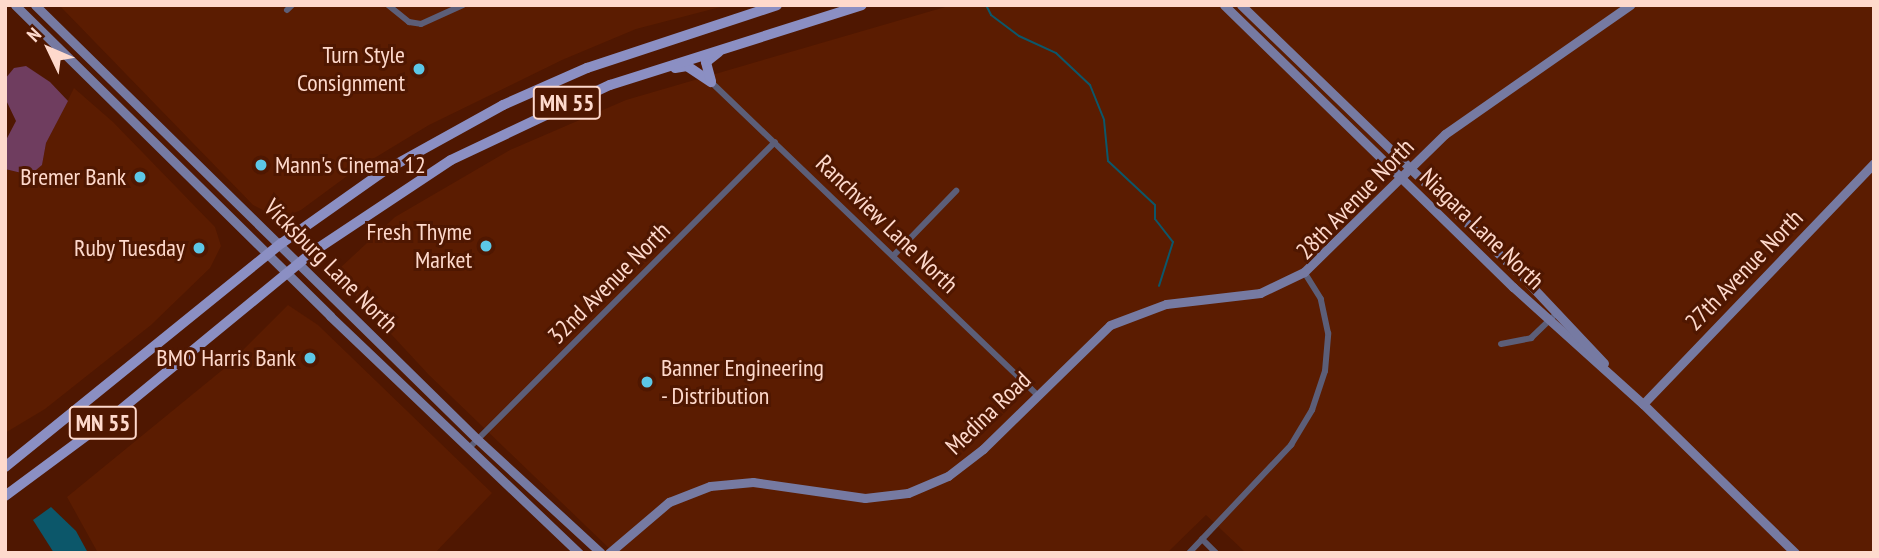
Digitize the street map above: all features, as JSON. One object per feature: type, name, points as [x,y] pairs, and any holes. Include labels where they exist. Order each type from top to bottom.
[{"type":"main road","name":"MN 55","points":[[5,467],[282,243],[384,171],[503,105],[633,50],[777,5]]},
{"type":"main road","name":"MN 55","points":[[5,496],[113,416],[300,261],[451,160],[588,94],[732,44],[862,5]]},
{"type":"main road","points":[[711,82],[706,62],[732,44]]},
{"type":"main road","points":[[588,94],[683,65],[711,82]]},
{"type":"street","name":"Vicksburg Lane North","points":[[15,5],[268,255],[579,553]]},
{"type":"street","name":"Vicksburg Lane North","points":[[35,5],[282,243],[477,439],[601,553]]},
{"type":"street","points":[[388,5],[409,22],[421,24],[463,5]]},
{"type":"street","name":"Niagara Lane North","points":[[1224,5],[1549,321],[1643,404],[1795,553]]},
{"type":"street","name":"Niagara Lane North","points":[[1241,5],[1557,312],[1626,388]]},
{"type":"street","name":"28th Avenue North","points":[[1189,553],[1292,445],[1320,391],[1328,333],[1321,299],[1304,272],[1400,176],[1498,94],[1630,5]]},
{"type":"street","name":"Ranchview Lane North","points":[[711,82],[1037,394]]},
{"type":"street","name":"32nd Avenue North","points":[[468,449],[775,142]]},
{"type":"street","name":"27th Avenue North","points":[[1643,404],[1874,163]]},
{"type":"street","points":[[893,256],[956,191]]},
{"type":"street","name":"Medina Road","points":[[609,553],[669,502],[709,486],[753,482],[864,498],[929,486],[967,464],[1094,336],[1128,315],[1166,304],[1260,293],[1304,272]]},
{"type":"street","points":[[1501,344],[1531,338],[1557,312]]},
{"type":"street","points":[[1202,539],[1216,553]]},
{"type":"shaded area","points":[[59,5],[728,5],[636,29],[562,60],[429,125],[358,168],[301,210],[280,219],[253,205]]},
{"type":"shaded area","points":[[952,5],[1874,5],[1874,553],[1246,553],[1206,515],[1167,553],[614,553],[429,375],[351,291],[340,268],[395,217],[510,150],[626,100]]},
{"type":"shaded area","points":[[26,66],[50,82],[68,101],[46,143],[42,165],[30,175],[5,169],[5,142],[16,121],[5,98],[5,79],[14,68]]},
{"type":"shaded area","points":[[74,88],[113,122],[215,227],[221,246],[210,268],[151,325],[45,409],[5,433],[5,169],[29,175],[42,165],[46,143]]},
{"type":"shaded area","points":[[288,305],[318,325],[492,493],[435,553],[98,553],[67,497],[226,367]]},
{"type":"water","points":[[51,507],[76,531],[88,553],[54,553],[33,520]]},
{"type":"waterway","points":[[986,5],[991,15],[1019,36],[1056,53],[1090,85],[1104,120],[1108,161],[1155,205],[1155,219],[1173,242],[1159,286]]},
{"type":"place","name":"Turn Style Consignment","points":[[419,69]]},
{"type":"place","name":"Mann's Cinema 12","points":[[261,165]]},
{"type":"place","name":"Bremer Bank","points":[[140,177]]},
{"type":"place","name":"Fresh Thyme Market","points":[[486,246]]},
{"type":"place","name":"Ruby Tuesday","points":[[199,248]]},
{"type":"place","name":"BMO Harris Bank","points":[[310,358]]},
{"type":"place","name":"Banner Engineering - Distribution","points":[[647,382]]}]
